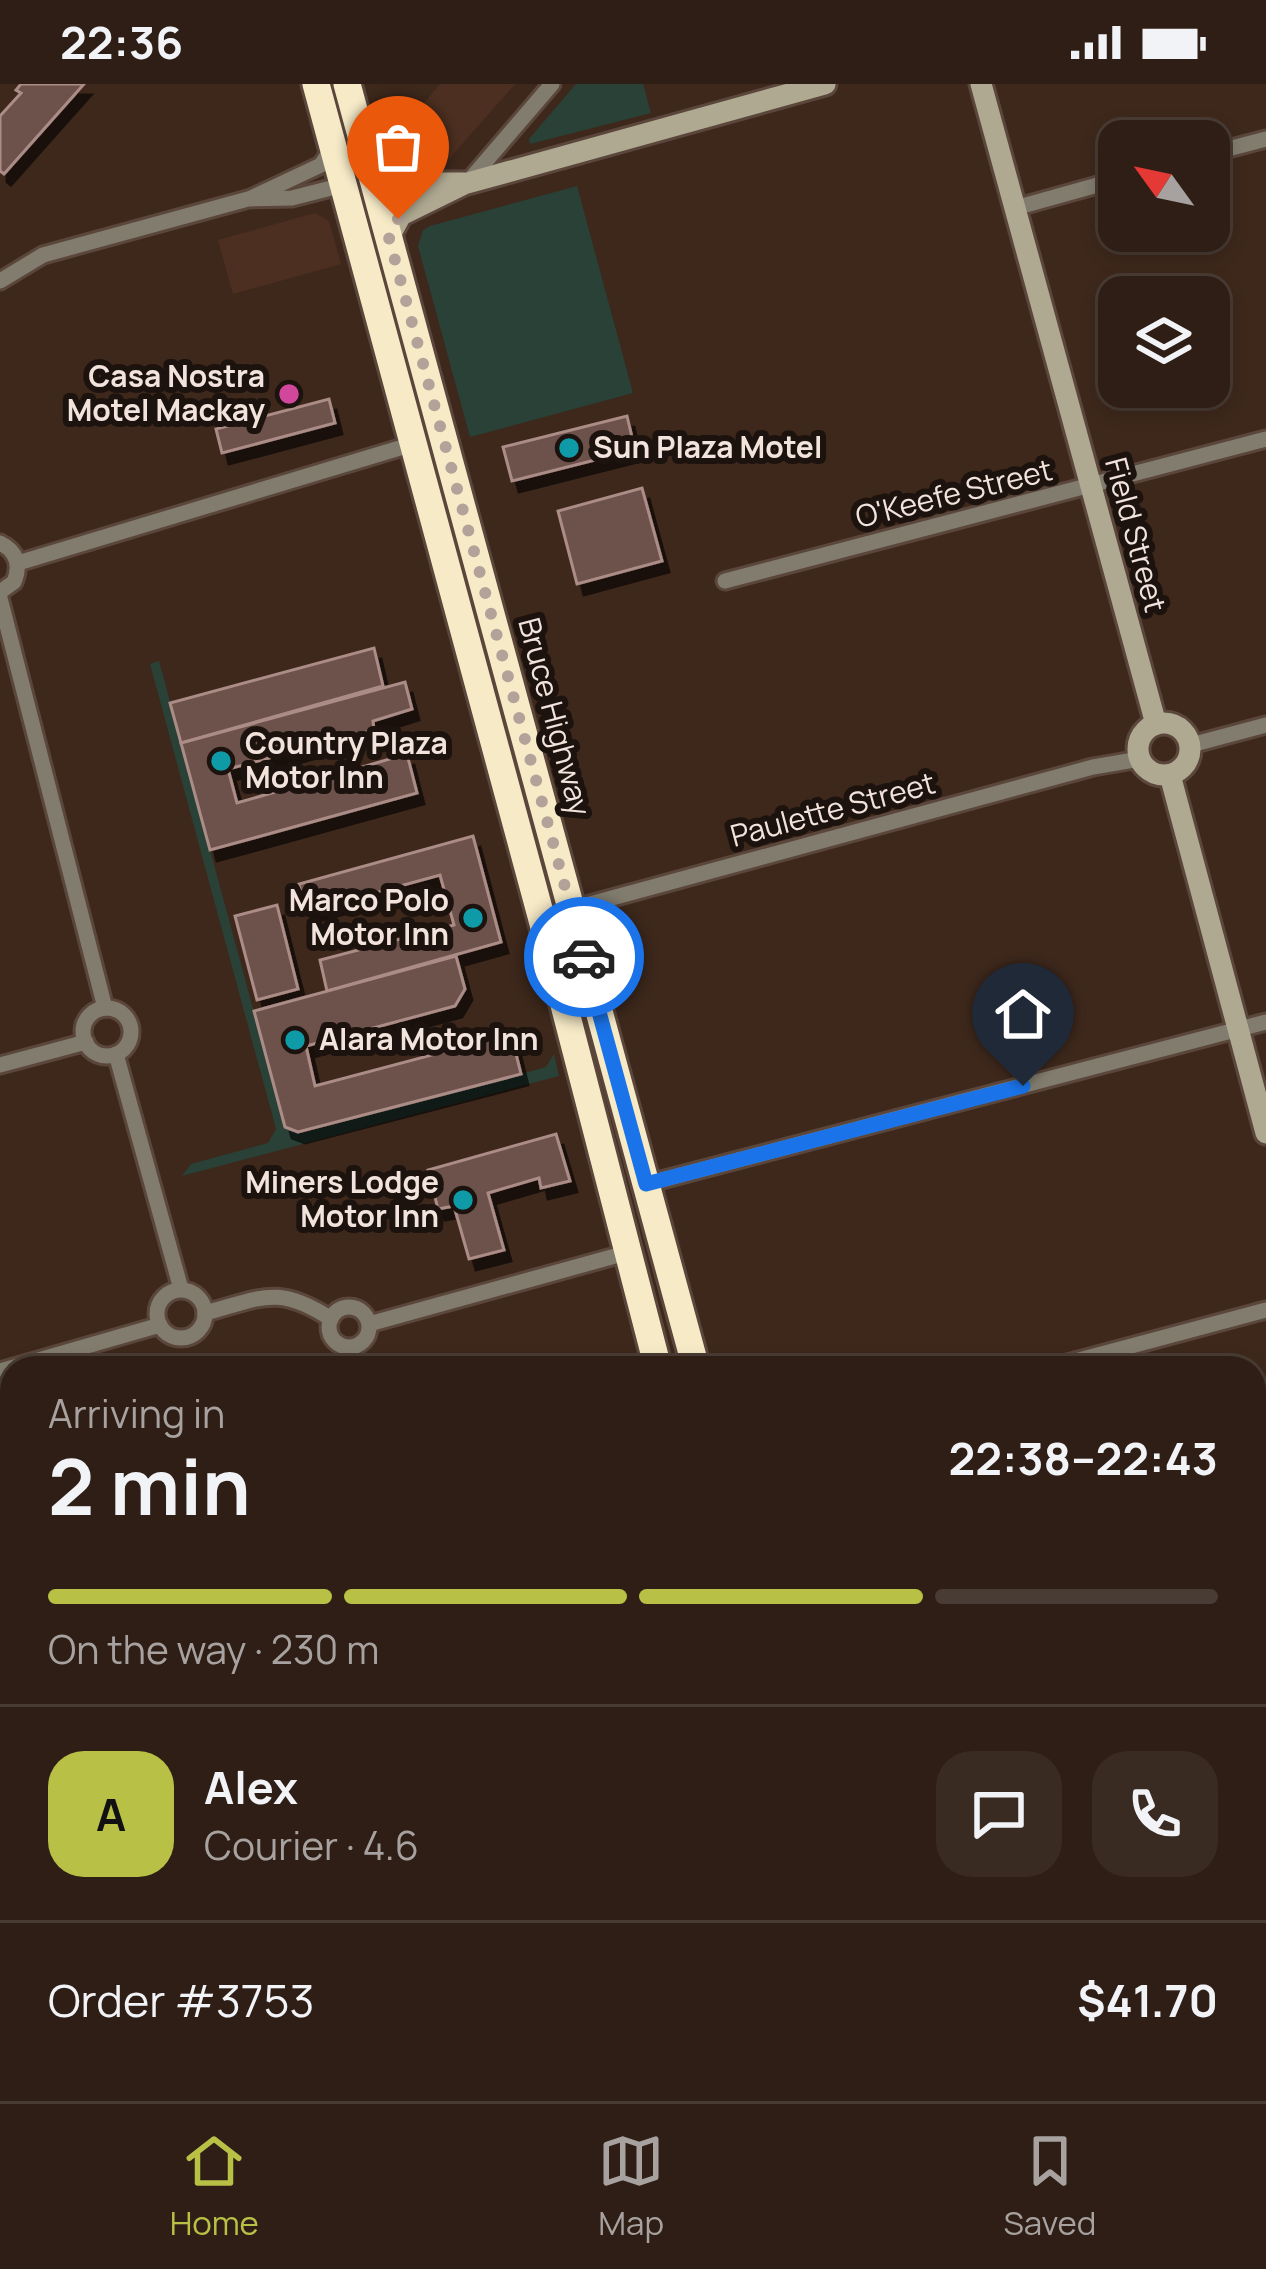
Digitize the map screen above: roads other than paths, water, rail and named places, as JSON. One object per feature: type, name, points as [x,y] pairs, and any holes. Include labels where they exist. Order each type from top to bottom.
[{"type":"highway","points":[[316,84],[542,916],[655,1356]]},
{"type":"highway","points":[[334,84],[352,156],[343,185]]},
{"type":"highway","name":"Bruce Highway","points":[[347,84],[693,1356]]},
{"type":"highway","points":[[377,196],[368,225],[406,367],[411,435]]},
{"type":"street","points":[[377,196],[429,183],[466,183],[552,84]]},
{"type":"street","points":[[389,238],[401,215],[466,183],[825,84]]},
{"type":"street","name":"Field Street","points":[[980,84],[1156,724]]},
{"type":"street","points":[[1230,148],[1266,139]]},
{"type":"street","points":[[0,281],[43,255],[248,200],[320,165],[333,147]]},
{"type":"street","points":[[248,200],[292,198],[343,185]]},
{"type":"street","points":[[1015,208],[1098,185]]},
{"type":"street","points":[[18,563],[411,435]]},
{"type":"street","name":"O'Keefe Street","points":[[725,581],[1266,439]]},
{"type":"street","points":[[0,543],[14,553],[18,563],[14,582],[0,595],[104,1008]]},
{"type":"street","points":[[1156,724],[1180,728],[1191,746],[1186,764],[1170,775],[1151,772],[1140,759],[1142,736],[1156,724]]},
{"type":"street","points":[[1191,746],[1266,725]]},
{"type":"street","name":"Paulette Street","points":[[542,916],[1093,767],[1140,759]]},
{"type":"street","points":[[1170,775],[1266,1133]]},
{"type":"street","points":[[96,1010],[121,1012],[130,1026],[128,1044],[116,1054],[97,1053],[86,1042],[85,1023],[96,1010]]},
{"type":"street","points":[[646,1184],[1266,1022]]},
{"type":"street","points":[[0,1065],[86,1042]]},
{"type":"street","points":[[116,1054],[182,1289]]},
{"type":"street","points":[[369,1324],[626,1253]]},
{"type":"street","points":[[182,1289],[200,1298],[206,1313],[200,1329],[188,1337],[172,1336],[160,1325],[159,1304],[166,1295],[182,1289]]},
{"type":"street","points":[[206,1313],[281,1295],[331,1318]]},
{"type":"street","points":[[331,1318],[341,1309],[356,1308],[369,1324]]},
{"type":"street","points":[[1094,1356],[1266,1310]]},
{"type":"street","points":[[331,1318],[333,1339],[350,1347],[363,1342],[369,1324]]},
{"type":"street","points":[[52,1356],[160,1325]]},
{"type":"street","points":[[350,1347],[352,1356]]},
{"type":"place","name":"Casa Nostra Motel Mackay","points":[[289,394]]},
{"type":"place","name":"Sun Plaza Motel","points":[[569,448]]},
{"type":"place","name":"Country Plaza Motor Inn","points":[[221,761]]},
{"type":"place","name":"Marco Polo Motor Inn","points":[[473,918]]},
{"type":"place","name":"Alara Motor Inn","points":[[295,1040]]},
{"type":"place","name":"Miners Lodge Motor Inn","points":[[463,1200]]}]
